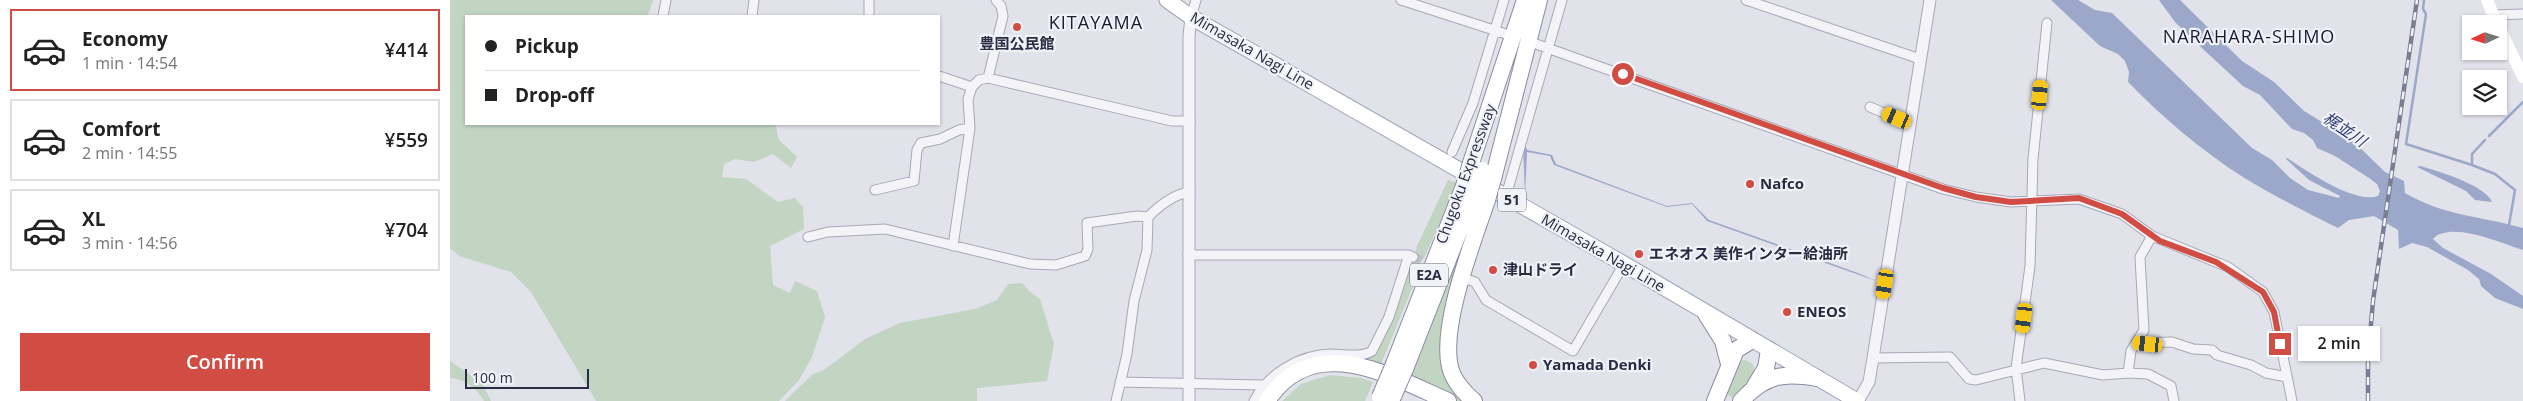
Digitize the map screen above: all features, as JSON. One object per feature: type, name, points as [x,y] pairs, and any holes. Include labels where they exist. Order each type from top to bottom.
[{"type":"highway","name":"Chugoku Expressway","points":[[1482,170],[1525,0]]},
{"type":"highway","name":"Chugoku Expressway","points":[[1383,400],[1475,192],[1538,0]]},
{"type":"highway","points":[[1474,401],[1464,393],[1450,369],[1448,331],[1475,192],[1482,170]]},
{"type":"highway","points":[[1706,314],[1723,341],[1729,364]]},
{"type":"highway","points":[[1714,401],[1736,350],[1752,340]]},
{"type":"highway","points":[[1741,401],[1755,386],[1766,368],[1769,350]]},
{"type":"highway","points":[[1265,393],[1273,392],[1294,373],[1316,364],[1344,362],[1370,367],[1448,401]]},
{"type":"highway","points":[[1278,401],[1292,387],[1313,375],[1340,372],[1367,376],[1425,401]]},
{"type":"highway","points":[[1755,386],[1778,376],[1791,374],[1817,378]]},
{"type":"main road","name":"Mimasaka Nagi Line","points":[[1167,0],[1191,17],[1624,264],[1706,314],[1857,401]]},
{"type":"main road","points":[[2486,0],[2493,15]]},
{"type":"main road","points":[[2508,46],[2523,77]]},
{"type":"street","points":[[663,15],[666,0]]},
{"type":"street","points":[[752,15],[754,0]]},
{"type":"street","points":[[869,0],[869,15]]},
{"type":"street","points":[[988,78],[1003,16],[1001,6],[996,0]]},
{"type":"street","points":[[1189,401],[1189,36],[1191,17],[1196,0]]},
{"type":"street","points":[[1401,0],[1506,34]]},
{"type":"street","points":[[1452,152],[1472,103],[1496,31],[1504,0]]},
{"type":"street","points":[[1508,189],[1562,0]]},
{"type":"street","points":[[1746,0],[1920,59]]},
{"type":"street","points":[[1857,401],[1868,382],[1873,358],[1930,0]]},
{"type":"street","points":[[2508,18],[2523,14]]},
{"type":"street","points":[[2020,401],[2016,368],[2030,266],[2033,159],[2047,23]]},
{"type":"street","points":[[1536,44],[1943,188],[1976,197],[2031,202],[2079,198],[2122,214],[2152,236],[2174,247],[2222,265],[2263,292],[2274,312],[2292,401]]},
{"type":"street","points":[[940,76],[972,87]]},
{"type":"street","points":[[953,246],[970,128],[967,110],[972,87],[979,80],[988,78],[1162,119],[1190,121]]},
{"type":"street","points":[[1870,107],[1910,124]]},
{"type":"street","points":[[874,190],[914,182],[917,150],[921,143],[940,139],[959,130],[970,128]]},
{"type":"street","points":[[808,237],[828,232],[885,229],[953,246],[996,254],[1020,263],[1056,266],[1085,256],[1088,250],[1087,223],[1137,216],[1148,217],[1166,202],[1182,193],[1190,192]]},
{"type":"street","points":[[1116,401],[1128,347],[1134,301],[1147,250],[1148,217]]},
{"type":"street","points":[[2128,373],[2131,351],[2137,343],[2144,326],[2140,257],[2152,236]]},
{"type":"street","points":[[1188,255],[1411,256],[1389,317],[1372,350],[1362,354],[1327,354],[1307,358],[1280,371],[1265,393],[1254,401]]},
{"type":"street","points":[[1466,279],[1475,282],[1486,300],[1573,351],[1624,264]]},
{"type":"street","points":[[2137,343],[2172,342],[2193,349],[2212,350],[2217,354],[2251,365],[2266,373],[2287,377]]},
{"type":"street","points":[[1873,358],[1950,357],[1969,379],[1976,380],[2016,368],[2044,363],[2103,375],[2148,374],[2171,386],[2174,401]]},
{"type":"street","points":[[1120,382],[1189,383],[1265,393]]},
{"type":"green space","points":[[450,0],[653,0],[648,15],[465,15],[465,125],[775,125],[779,140],[797,157],[791,168],[773,154],[754,162],[735,159],[724,164],[722,177],[746,179],[778,202],[795,198],[803,207],[804,229],[770,246],[773,285],[790,293],[795,281],[817,291],[825,317],[812,357],[799,380],[779,401],[596,401],[531,292],[511,272],[459,256],[450,248]]},
{"type":"green space","points":[[1448,180],[1458,183],[1423,260],[1416,255],[1416,248]]},
{"type":"green space","points":[[1475,211],[1445,328],[1467,401],[1455,401],[1408,380]]},
{"type":"green space","points":[[1411,261],[1422,264],[1379,369],[1365,363],[1268,384],[1368,356]]},
{"type":"green space","points":[[1022,283],[1040,299],[1054,344],[1047,381],[977,388],[977,401],[785,401],[813,374],[824,370],[865,339],[900,323],[975,309],[997,300],[1008,284]]},
{"type":"green space","points":[[1745,360],[1753,364],[1755,375],[1734,399],[1725,393],[1740,361]]},
{"type":"green space","points":[[450,361],[482,383],[491,401],[484,401],[478,392],[466,382],[450,378]]},
{"type":"green space","points":[[1330,375],[1361,378],[1373,382],[1365,401],[1282,401],[1301,384]]},
{"type":"water","points":[[1566,0],[1525,144],[1527,150],[1552,155],[1556,164],[1667,206],[1692,203],[1709,220],[1876,281],[1707,221],[1692,204],[1667,207],[1554,165],[1550,156],[1527,152],[1525,196],[1523,144]]},
{"type":"water","points":[[2051,0],[2078,0],[2095,10],[2112,13],[2252,148],[2272,160],[2290,178],[2308,190],[2339,198],[2340,196],[2309,180],[2287,158],[2318,178],[2344,191],[2368,197],[2378,196],[2380,191],[2377,184],[2335,156],[2317,148],[2313,140],[2304,133],[2292,129],[2260,95],[2243,86],[2175,22],[2159,0],[2180,0],[2242,61],[2274,82],[2304,111],[2353,141],[2385,172],[2404,181],[2405,193],[2420,201],[2448,211],[2523,228],[2523,250],[2477,235],[2464,233],[2451,232],[2441,234],[2433,239],[2443,248],[2491,274],[2523,296],[2523,309],[2495,298],[2481,286],[2479,279],[2468,270],[2427,247],[2412,243],[2399,249],[2398,230],[2374,216],[2349,220],[2338,228],[2243,177],[2198,145],[2155,108],[2128,82],[2129,72],[2125,61],[2118,54],[2100,46]]},
{"type":"water","points":[[2420,166],[2471,184],[2488,196],[2492,202],[2475,200],[2466,191],[2417,167]]},
{"type":"waterway","points":[[2424,0],[2423,9],[2426,14],[2406,144],[2472,165]]},
{"type":"waterway","points":[[2489,136],[2523,102]]},
{"type":"waterway","points":[[2485,140],[2472,154],[2472,165],[2495,174],[2515,190],[2509,225]]},
{"type":"tunnel","points":[[1413,257],[1464,278]]},
{"type":"railway","points":[[2368,401],[2368,358],[2373,301],[2417,0]]},
{"type":"place","name":"豊国公民館","points":[[1017,27]]},
{"type":"place","name":"Nafco","points":[[1750,184]]},
{"type":"place","name":"エネオス 美作インター給油所","points":[[1639,254]]},
{"type":"place","name":"津山ドライ","points":[[1493,270]]},
{"type":"place","name":"ENEOS","points":[[1787,312]]},
{"type":"place","name":"Yamada Denki","points":[[1533,365]]},
{"type":"district","name":"KITAYAMA","points":[[1096,23]]},
{"type":"district","name":"NARAHARA-SHIMO","points":[[2249,37]]},
{"type":"route","points":[[1623,74],[1943,188],[1976,197],[2011,202],[2037,202],[2079,198],[2105,206],[2122,214],[2160,241],[2216,262],[2263,292],[2274,312],[2280,344]]},
{"type":"water label","name":"梶並川","points":[[2345,129]]}]
